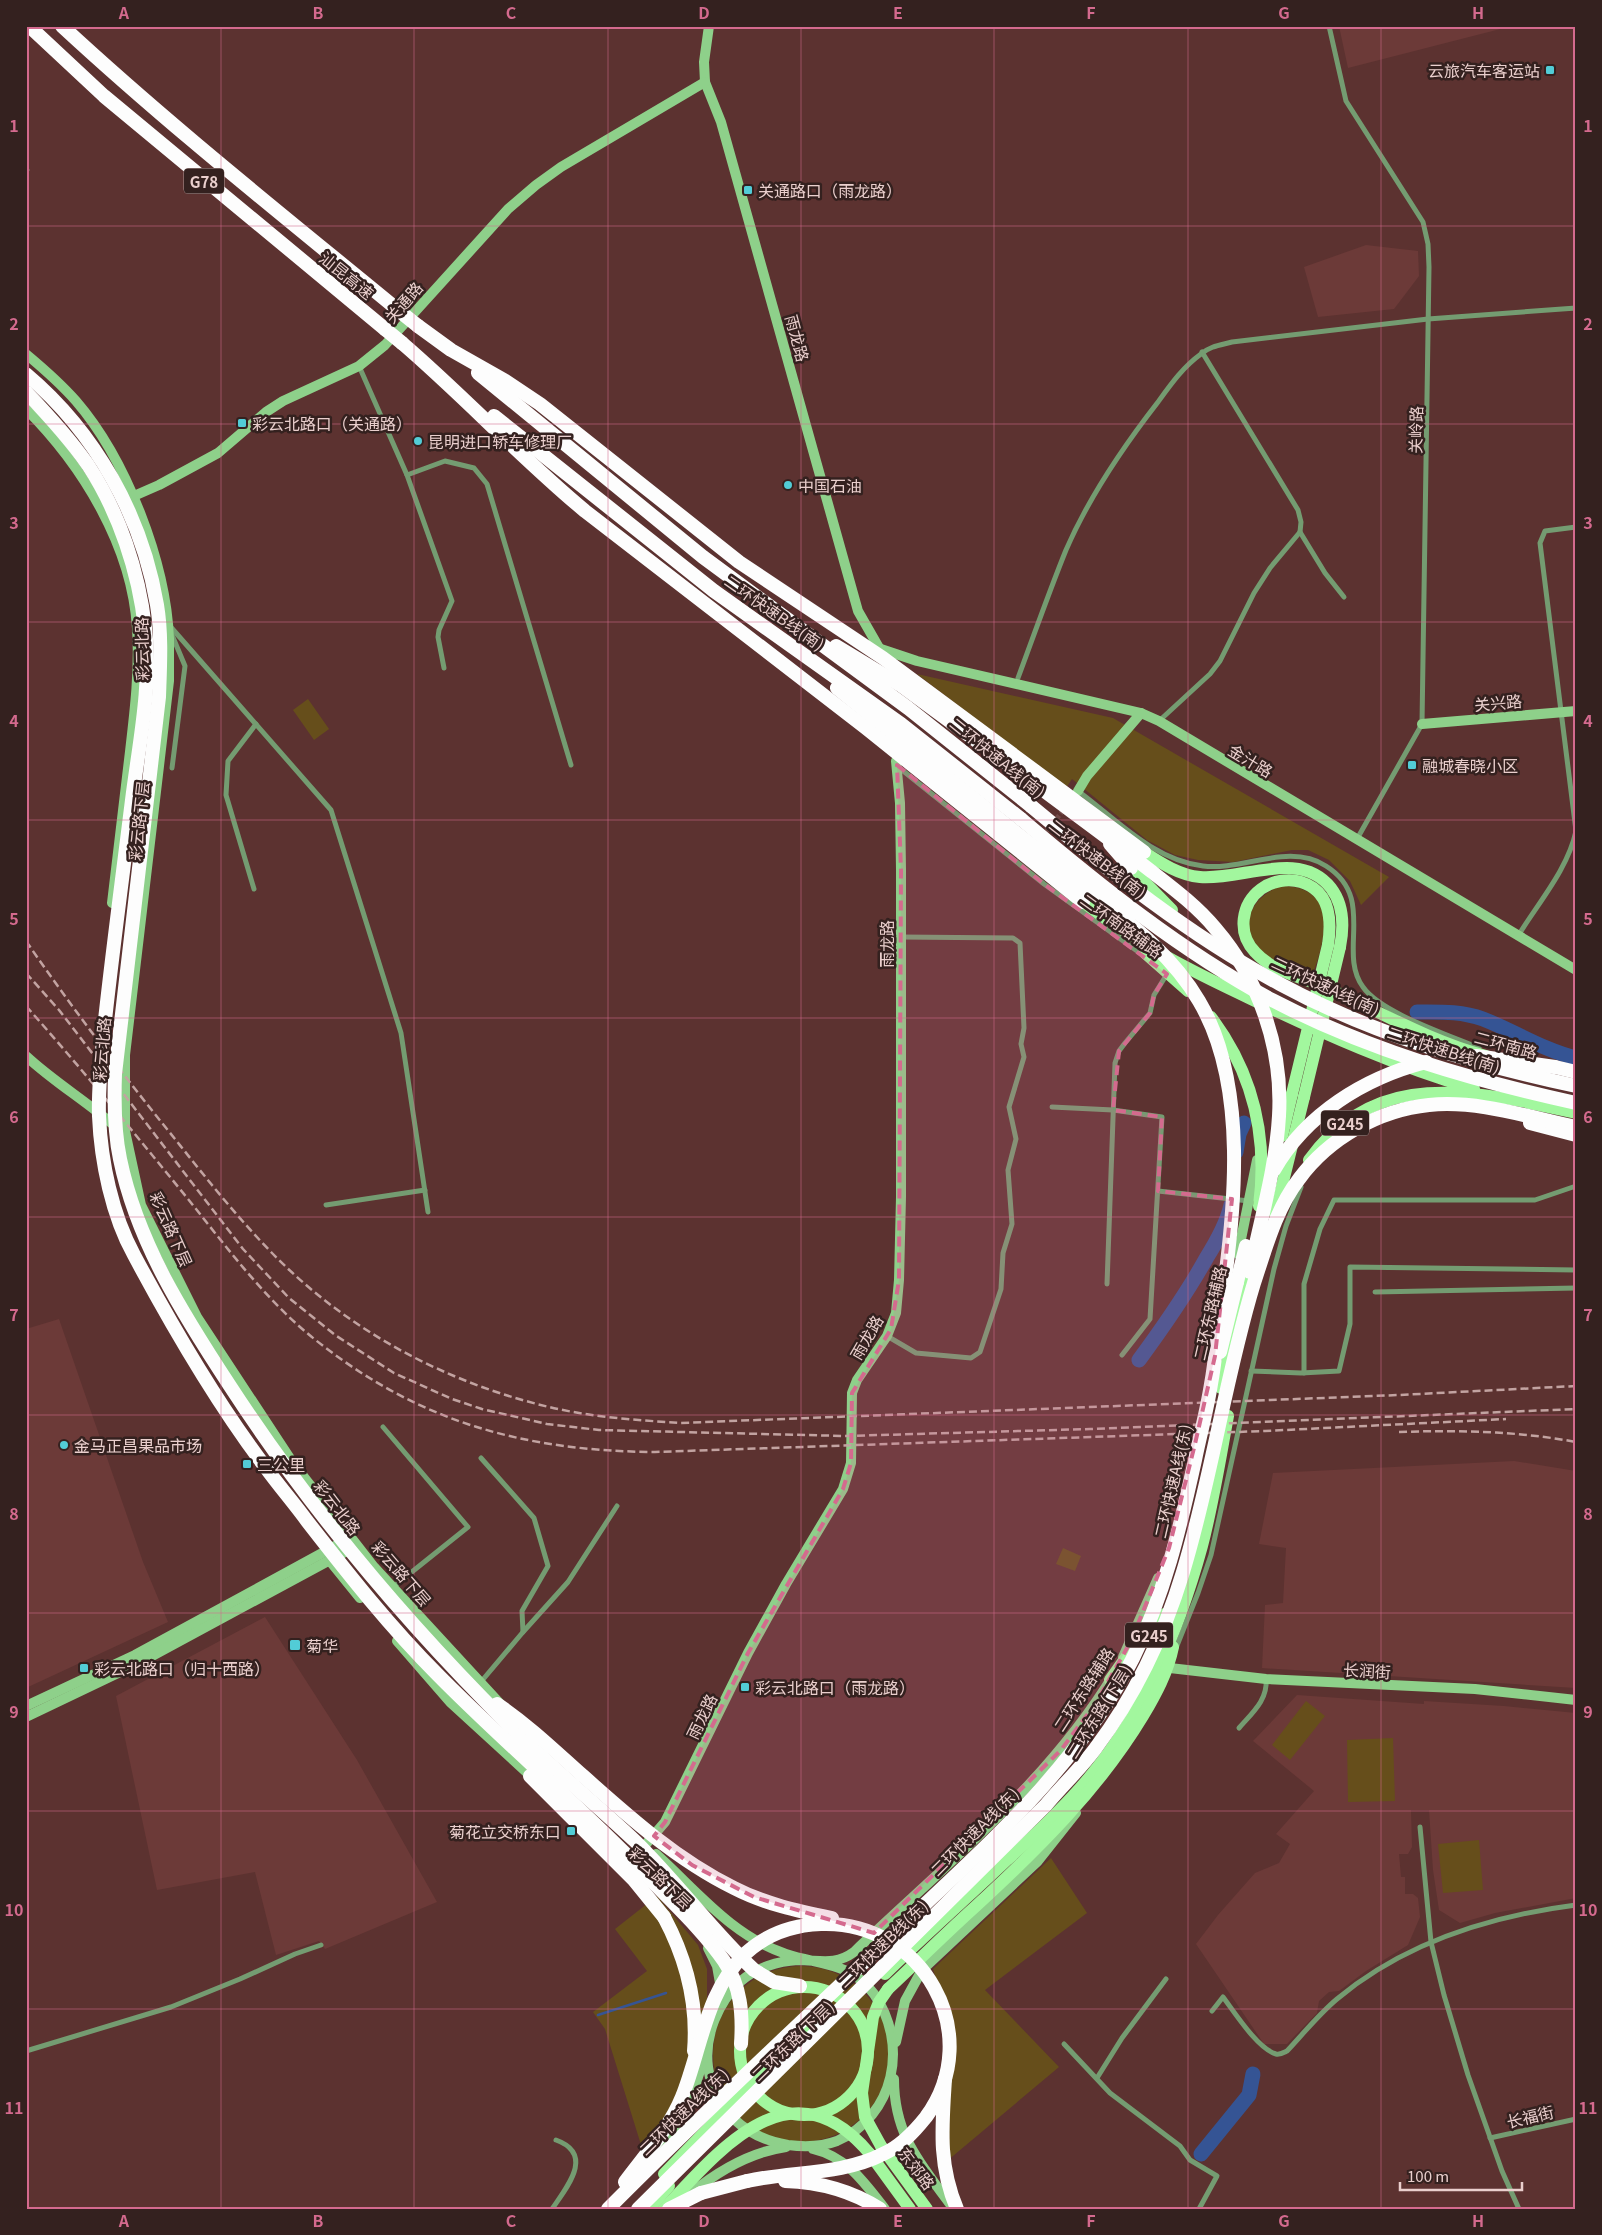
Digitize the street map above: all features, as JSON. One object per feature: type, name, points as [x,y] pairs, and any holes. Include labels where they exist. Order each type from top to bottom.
[{"type":"highway","name":"汕昆高速","points":[[29,26],[104,96],[385,329],[651,542]]},
{"type":"highway","name":"汕昆高速","points":[[62,26],[122,82],[184,134],[398,310],[521,407],[663,525]]},
{"type":"highway","points":[[418,326],[452,350],[504,380],[540,404],[739,562],[883,658],[1203,915],[1238,958],[1255,989],[1264,1013],[1276,1062],[1279,1101],[1278,1130],[1229,1374]]},
{"type":"highway","points":[[402,342],[547,478],[585,510],[872,734],[1083,902]]},
{"type":"highway","name":"彩云北路","points":[[26,374],[69,414],[91,443],[114,480],[133,518],[148,561],[158,607],[161,655],[159,697],[114,1074],[114,1115],[119,1158],[130,1200],[143,1235],[194,1330],[258,1429],[365,1570],[451,1665]]},
{"type":"highway","name":"彩云北路","points":[[26,392],[65,435],[89,467],[109,503],[125,541],[136,577],[146,630],[146,669],[142,722],[109,981],[100,1076],[99,1118],[113,1202],[130,1248],[159,1300],[216,1394],[264,1466],[357,1587],[404,1641],[438,1676]]},
{"type":"highway","name":"二环快速A线(南)","points":[[663,525],[730,577],[908,708],[1180,921],[1226,953],[1281,985],[1363,1022],[1435,1050],[1501,1069],[1576,1086]]},
{"type":"highway","name":"二环快速B线(南)","points":[[651,542],[739,610],[901,724],[1163,930],[1216,967],[1273,1000],[1357,1038],[1430,1066],[1496,1085],[1576,1103]]},
{"type":"highway","points":[[730,577],[796,622],[902,686],[1144,852]]},
{"type":"highway","points":[[739,610],[1106,904],[1155,946],[1184,979],[1199,1001],[1212,1027],[1227,1073],[1232,1114],[1233,1161],[1230,1231],[1212,1381]]},
{"type":"highway","points":[[1026,771],[1073,804],[1131,868]]},
{"type":"highway","points":[[1212,1381],[1249,1232],[1262,1194],[1289,1148],[1327,1110],[1351,1092],[1376,1079],[1417,1065],[1446,1058],[1486,1056],[1572,1075]]},
{"type":"highway","points":[[1229,1374],[1268,1241],[1280,1211],[1299,1178],[1325,1150],[1356,1129],[1402,1110],[1444,1104],[1478,1106],[1576,1127]]},
{"type":"highway","points":[[1444,1104],[1497,1114],[1576,1135]]},
{"type":"highway","name":"二环快速B线(东)","points":[[638,2209],[1046,1805],[1084,1762],[1106,1733],[1149,1659],[1177,1590],[1194,1530],[1229,1374]]},
{"type":"highway","name":"二环快速A线(东)","points":[[607,2209],[961,1870],[1035,1796],[1088,1732],[1133,1658],[1162,1588],[1180,1528],[1212,1381]]},
{"type":"highway","points":[[451,1665],[479,1691],[534,1732],[633,1820],[692,1865],[754,1898],[858,1926],[876,1934],[910,1956],[936,1989],[944,2006],[948,2025],[941,2137],[946,2178],[957,2209]]},
{"type":"highway","points":[[451,1665],[531,1746],[653,1859],[754,1970],[774,1982],[800,1986]]},
{"type":"highway","points":[[438,1676],[618,1846],[715,1950],[730,1972],[739,1994],[742,2014],[741,2044]]},
{"type":"highway","points":[[438,1676],[553,1801],[639,1885],[664,1917],[680,1949],[690,1980],[696,2027],[693,2064]]},
{"type":"highway","points":[[607,2209],[669,2122],[682,2097],[704,2026],[719,1989],[736,1964],[759,1943],[782,1931],[812,1924],[847,1925],[876,1934]]},
{"type":"highway","points":[[669,2209],[715,2188],[747,2181],[841,2168],[889,2152],[909,2136],[929,2113],[942,2088],[946,2071]]},
{"type":"highway","points":[[747,2181],[792,2181],[822,2185],[856,2196],[880,2209]]},
{"type":"main road","points":[[1144,852],[1178,872],[1199,877],[1224,877],[1285,868],[1299,869],[1314,874],[1330,887],[1340,904],[1342,921],[1334,946],[1248,1297]]},
{"type":"main road","points":[[1131,868],[1163,902],[1186,922],[1276,979],[1320,1002],[1377,1026],[1460,1049]]},
{"type":"main road","name":"二环南路","points":[[1334,946],[1328,908],[1321,895],[1308,885],[1291,880],[1275,882],[1256,893],[1247,906],[1243,921],[1245,936],[1252,949],[1263,960],[1279,969],[1323,986],[1430,1037],[1460,1049],[1572,1075]]},
{"type":"main road","points":[[1083,902],[1153,960],[1207,1012],[1218,1026],[1238,1062],[1256,1110],[1262,1149],[1262,1183],[1248,1297]]},
{"type":"main road","points":[[1083,902],[1126,934],[1164,957],[1305,1026],[1427,1074],[1537,1104]]},
{"type":"main road","name":"G245","points":[[1248,1297],[1292,1188],[1310,1159],[1339,1128],[1372,1105],[1402,1095],[1421,1092],[1470,1093],[1537,1104],[1576,1113]]},
{"type":"main road","name":"二环东路(下层)","points":[[1178,1601],[1178,1582],[1193,1532],[1225,1367],[1248,1297]]},
{"type":"main road","name":"二环东路(下层)","points":[[649,2209],[758,2095],[1066,1803],[1099,1766],[1124,1716],[1146,1664],[1178,1601],[1204,1535],[1248,1297]]},
{"type":"main road","name":"G245","points":[[1110,1680],[1127,1656],[1160,1622],[1178,1582]]},
{"type":"main road","name":"G245","points":[[1108,1767],[1140,1720],[1164,1666],[1178,1601]]},
{"type":"main road","name":"二环东路(下层)","points":[[634,2209],[694,2142],[744,2092],[1057,1795],[1164,1666]]},
{"type":"main road","points":[[664,2209],[715,2156],[745,2130],[777,2117],[824,2113],[841,2105],[858,2086],[866,2065],[873,2017],[883,1995],[1024,1861],[1080,1802],[1108,1767]]},
{"type":"main road","points":[[805,2115],[778,2107],[754,2089],[744,2072],[741,2063],[741,2044],[750,2017],[761,2002],[775,1992],[800,1986],[828,1993],[846,2004],[853,2012],[864,2032],[866,2065]]},
{"type":"main road","name":"东郊路","points":[[866,2065],[862,2093],[863,2108],[869,2126],[881,2146],[928,2209]]},
{"type":"main road","name":"东郊路","points":[[805,2115],[825,2119],[851,2134],[870,2154],[910,2209]]},
{"type":"street","name":"雨龙路","points":[[709,26],[704,62],[705,82],[724,131],[858,611],[881,651]]},
{"type":"street","name":"关岭路","points":[[1329,26],[1346,101],[1423,222],[1428,244],[1429,268],[1422,724],[1356,841]]},
{"type":"street","name":"关通路","points":[[101,511],[133,497],[218,453],[266,412],[283,401],[359,366],[386,345],[508,209],[536,185],[561,168],[705,82]]},
{"type":"street","points":[[1018,678],[1067,550],[1082,517],[1147,416],[1185,367],[1202,352],[1214,346],[1232,342],[1428,319],[1576,308]]},
{"type":"street","points":[[1159,722],[1210,674],[1220,661],[1254,593],[1270,568],[1300,532],[1302,522],[1298,510],[1202,352]]},
{"type":"street","name":"彩云路下层","points":[[26,354],[50,374],[77,402],[101,435],[133,497],[151,542],[162,587],[167,623],[169,681],[125,1055],[127,1137],[141,1205],[196,1318],[293,1463],[354,1541],[392,1587],[480,1683],[578,1785],[708,1904],[737,1928],[763,1944],[786,1954],[815,1961]]},
{"type":"street","points":[[359,366],[372,391],[407,475],[452,601],[438,637],[444,668]]},
{"type":"street","name":"彩云路下层","points":[[26,409],[46,428],[73,465],[117,541],[130,586],[137,627],[134,720],[103,977],[94,1108],[107,1197],[122,1245],[144,1287],[250,1458],[345,1581],[450,1702],[628,1865],[694,1930],[712,1955],[720,1977],[720,1998],[710,2036]]},
{"type":"street","points":[[407,475],[445,461],[474,468],[487,484],[571,765]]},
{"type":"street","points":[[1518,936],[1563,865],[1572,846],[1576,831],[1540,542],[1545,531],[1576,527]]},
{"type":"street","points":[[1300,532],[1325,573],[1344,597]]},
{"type":"street","points":[[167,623],[331,810],[401,1033],[428,1212]]},
{"type":"street","points":[[167,623],[185,666],[172,768]]},
{"type":"street","name":"金汁路","points":[[881,651],[1142,714],[1159,722],[1356,841],[1576,970]]},
{"type":"street","name":"关兴路","points":[[1422,724],[1576,711]]},
{"type":"street","points":[[1142,714],[1087,776],[1077,792],[1134,836],[1160,852],[1180,860],[1202,866],[1219,867],[1293,856],[1311,859],[1327,866],[1339,877],[1350,897],[1355,918],[1356,970],[1359,982],[1370,995],[1398,1013],[1478,1048],[1531,1066],[1572,1075]]},
{"type":"street","points":[[254,889],[226,795],[228,761],[256,724]]},
{"type":"street","name":"雨龙路","points":[[628,1865],[646,1846],[664,1822],[748,1653],[786,1584],[843,1489],[851,1463],[852,1393],[857,1380],[887,1336],[896,1313],[899,1280],[901,1197],[900,803],[896,763]]},
{"type":"street","name":"二环南路辅路","points":[[896,763],[1022,864],[1167,974],[1207,1012]]},
{"type":"street","points":[[887,1336],[916,1353],[971,1358],[980,1352],[1001,1289],[1003,1253],[1012,1224],[1008,1170],[1016,1139],[1009,1107],[1024,1057],[1021,1044],[1024,1028],[1020,944],[1013,938],[900,937]]},
{"type":"street","points":[[1108,1284],[1115,1118],[1113,1110],[1115,1064],[1119,1051],[1150,1013],[1154,995],[1167,974]]},
{"type":"street","points":[[26,1056],[76,1097],[94,1108],[127,1137]]},
{"type":"street","points":[[1052,1108],[1113,1110],[1162,1117],[1150,1319],[1122,1355]]},
{"type":"street","name":"二环东路辅路","points":[[815,1961],[828,1962],[840,1960],[859,1947],[1040,1773],[1079,1726],[1110,1680],[1147,1606],[1173,1532],[1246,1201],[1258,1137],[1256,1110]]},
{"type":"street","points":[[1164,1666],[1194,1606],[1211,1555],[1276,1258],[1289,1215],[1313,1161],[1325,1142],[1339,1128]]},
{"type":"street","points":[[1304,1373],[1304,1284],[1320,1229],[1334,1200],[1535,1200],[1576,1186]]},
{"type":"street","points":[[326,1205],[425,1190]]},
{"type":"street","points":[[1158,1191],[1246,1201]]},
{"type":"street","points":[[1251,1371],[1304,1373],[1339,1371],[1350,1324],[1350,1267],[1576,1270]]},
{"type":"street","points":[[1375,1292],[1576,1288]]},
{"type":"street","points":[[383,1427],[468,1527],[392,1587]]},
{"type":"street","points":[[481,1458],[534,1518],[548,1566],[522,1611],[523,1632]]},
{"type":"street","points":[[480,1683],[568,1582],[617,1506]]},
{"type":"street","points":[[26,1717],[139,1664],[354,1541]]},
{"type":"street","points":[[26,1706],[135,1655],[327,1556]]},
{"type":"street","name":"长润街","points":[[1164,1666],[1266,1679],[1475,1689],[1576,1700]]},
{"type":"street","points":[[1239,1728],[1263,1700],[1267,1690],[1266,1679]]},
{"type":"street","name":"G245","points":[[710,2036],[708,2054],[710,2075],[720,2103],[742,2127],[757,2136],[776,2143],[798,2146],[824,2145],[836,2141],[858,2128],[883,2098],[892,2075],[898,2028],[905,2001],[915,1980],[930,1962],[1038,1861],[1070,1822],[1108,1767]]},
{"type":"street","points":[[1420,1827],[1431,1942],[1465,2066],[1490,2138],[1519,2209]]},
{"type":"street","points":[[1212,2011],[1223,1998],[1260,2044],[1267,2050],[1281,2054],[1287,2051],[1348,1990],[1384,1965],[1455,1932],[1497,1921],[1576,1905]]},
{"type":"street","points":[[26,2051],[171,2007],[320,1945]]},
{"type":"street","points":[[607,2209],[656,2153],[676,2125],[690,2100],[699,2078],[710,2036],[725,2000],[742,1980],[760,1969],[781,1962],[815,1961],[833,1964],[848,1971],[872,1992],[888,2019],[892,2034],[897,2117],[904,2137],[915,2156],[953,2209]]},
{"type":"street","points":[[1096,2078],[1122,2038],[1166,1978]]},
{"type":"street","points":[[1064,2044],[1110,2093],[1180,2146],[1190,2160],[1217,2176],[1198,2209]]},
{"type":"street","name":"长福街","points":[[1490,2138],[1576,2119]]},
{"type":"street","points":[[552,2209],[574,2176],[576,2166],[574,2154],[567,2144],[556,2140]]},
{"type":"street","points":[[675,2209],[703,2183],[734,2164],[770,2150],[798,2146],[837,2157],[850,2166],[885,2209]]},
{"type":"highlighted area","points":[[897,765],[1044,884],[1167,974],[1154,995],[1150,1013],[1119,1051],[1113,1110],[1162,1117],[1158,1191],[1232,1199],[1215,1356],[1195,1444],[1169,1548],[1131,1641],[1096,1703],[1061,1750],[874,1933],[754,1897],[692,1865],[654,1836],[665,1822],[748,1653],[843,1489],[851,1463],[852,1393],[891,1329],[899,1280],[901,870]]},
{"type":"shaded area","points":[[1339,26],[1512,26],[1348,68]]},
{"type":"shaded area","points":[[1366,245],[1418,251],[1419,276],[1394,309],[1318,317],[1304,267]]},
{"type":"shaded area","points":[[917,674],[1113,718],[1389,877],[1361,905],[1350,881],[1329,860],[1308,850],[1292,850],[1233,862],[1198,860],[1175,855],[1147,840],[1072,779],[1066,788]]},
{"type":"shaded area","points":[[308,699],[329,729],[314,740],[293,710]]},
{"type":"shaded area","points":[[1281,886],[1299,888],[1312,894],[1319,904],[1323,916],[1324,929],[1322,944],[1313,973],[1274,960],[1263,952],[1250,933],[1249,923],[1255,905],[1262,897]]},
{"type":"shaded area","name":"金马正昌果品市场","points":[[59,1319],[143,1562],[168,1622],[26,1688],[26,1329]]},
{"type":"shaded area","points":[[1514,1461],[1576,1471],[1576,1688],[1262,1668],[1265,1605],[1283,1603],[1286,1548],[1259,1544],[1273,1473]]},
{"type":"shaded area","points":[[1063,1548],[1081,1556],[1075,1571],[1056,1564]]},
{"type":"shaded area","points":[[265,1617],[357,1760],[437,1902],[325,1949],[319,1941],[276,1955],[255,1872],[157,1890],[116,1696]]},
{"type":"shaded area","points":[[1297,1695],[1424,1704],[1424,1701],[1504,1706],[1576,1713],[1576,1898],[1495,1913],[1460,1923],[1439,1910],[1433,1870],[1429,1810],[1411,1810],[1412,1847],[1408,1854],[1399,1854],[1401,1877],[1405,1877],[1405,1894],[1413,1894],[1418,1898],[1420,1917],[1408,1945],[1366,1971],[1339,1991],[1329,1992],[1319,2001],[1317,2013],[1287,2044],[1264,2044],[1196,1944],[1218,1915],[1255,1873],[1279,1863],[1290,1844],[1276,1834],[1314,1791],[1253,1741]]},
{"type":"shaded area","points":[[1306,1701],[1325,1716],[1290,1760],[1272,1745]]},
{"type":"shaded area","points":[[1393,1738],[1395,1801],[1348,1802],[1347,1740]]},
{"type":"shaded area","points":[[1479,1840],[1483,1890],[1443,1893],[1438,1844]]},
{"type":"shaded area","points":[[1051,1858],[1087,1913],[985,1990],[1059,2067],[947,2161],[949,2022],[933,1969]]},
{"type":"shaded area","points":[[657,1896],[698,1945],[707,1969],[707,2012],[685,2104],[642,2148],[605,2029],[593,2012],[647,1971],[615,1929]]},
{"type":"shaded area","points":[[792,1966],[810,1966],[842,1976],[857,1986],[869,1998],[879,2013],[885,2028],[889,2054],[885,2080],[879,2095],[869,2110],[857,2122],[842,2132],[827,2138],[810,2142],[792,2142],[760,2132],[745,2122],[733,2110],[723,2095],[717,2080],[713,2063],[713,2045],[723,2013],[733,1998],[745,1986],[760,1976],[775,1970]]},
{"type":"waterway","points":[[1417,1012],[1450,1012],[1475,1016],[1564,1055],[1576,1058]]},
{"type":"waterway","points":[[1236,1152],[1239,1134],[1244,1123]]},
{"type":"waterway","points":[[1139,1360],[1175,1309],[1214,1245],[1231,1205]]},
{"type":"waterway","points":[[598,2015],[666,1993]]},
{"type":"waterway","points":[[1201,2154],[1249,2095],[1253,2074]]},
{"type":"tunnel","points":[[1042,837],[1065,808]]},
{"type":"railway","points":[[26,941],[136,1091],[198,1168],[259,1239],[301,1281],[332,1306],[399,1350],[435,1368],[510,1396],[549,1407],[597,1416],[680,1423],[1399,1395],[1576,1386]]},
{"type":"railway","points":[[26,973],[59,1010],[243,1249],[289,1298],[335,1335],[394,1373],[452,1399],[482,1409],[547,1424],[599,1430],[845,1436],[1090,1429],[1576,1409]]},
{"type":"railway","points":[[26,1006],[108,1102],[250,1276],[284,1312],[322,1345],[360,1372],[399,1395],[479,1428],[521,1439],[564,1446],[655,1452],[1265,1431],[1506,1419]]},
{"type":"railway","points":[[1399,1432],[1488,1432],[1576,1442]]},
{"type":"place","name":"云旅汽车客运站","points":[[1550,70]]},
{"type":"place","name":"关通路口（雨龙路）","points":[[748,190]]},
{"type":"place","name":"彩云北路口（关通路）","points":[[242,423]]},
{"type":"place","name":"昆明进口轿车修理厂","points":[[418,441]]},
{"type":"place","name":"中国石油","points":[[788,485]]},
{"type":"place","name":"融城春晓小区","points":[[1412,765]]},
{"type":"place","name":"金马正昌果品市场","points":[[64,1445]]},
{"type":"place","name":"三公里","points":[[247,1464]]},
{"type":"place","name":"菊华","points":[[295,1645]]},
{"type":"place","name":"彩云北路口（归十西路）","points":[[84,1668]]},
{"type":"place","name":"彩云北路口（雨龙路）","points":[[745,1687]]},
{"type":"place","name":"菊花立交桥东口","points":[[571,1831]]}]
